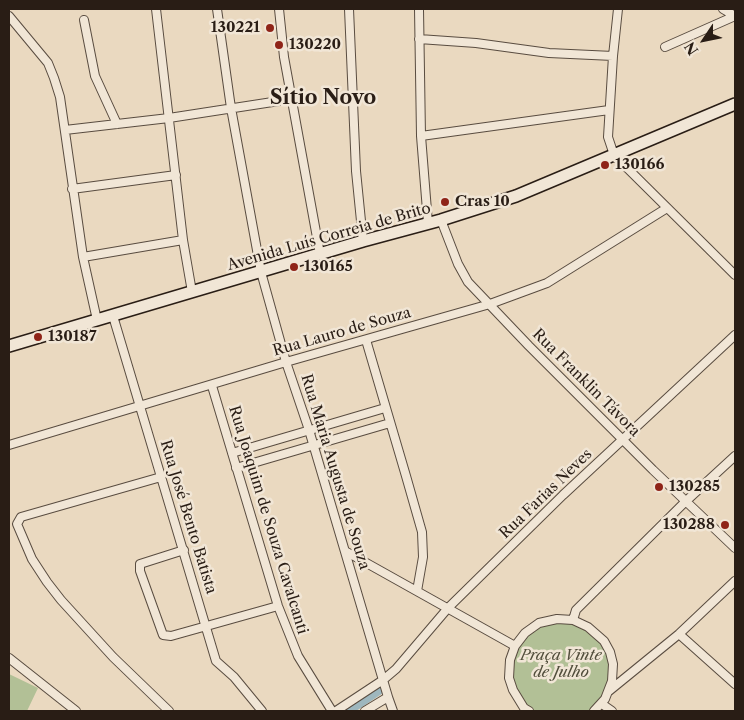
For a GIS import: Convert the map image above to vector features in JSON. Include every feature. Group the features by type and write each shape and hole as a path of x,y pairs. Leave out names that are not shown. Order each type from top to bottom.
{"main road":[{"name":"Avenida Luís Correia de Brito","path":"9,346 363,240 442,220 516,196 735,104"}],"street":[{"path":"156,9 183,240 192,292"},
{"name":"Rua Maria Augusta de Souza","path":"217,9 231,108 261,272 286,362 309,430 383,680"},
{"path":"278,9 284,56 320,254"},
{"path":"349,9 356,171 363,240"},
{"path":"419,9 421,136 428,223"},
{"path":"618,9 608,137 614,155 735,275"},
{"path":"723,9 735,16"},
{"path":"9,16 48,63 60,97 83,257 98,320"},
{"path":"665,47 735,16"},
{"path":"84,20 96,76 117,124"},
{"path":"419,40 476,43 549,53 613,56"},
{"path":"65,130 169,118 292,98"},
{"path":"421,136 610,110"},
{"path":"72,189 176,175"},
{"name":"Rua Lauro de Souza","path":"9,445 212,386 286,362 490,304 547,283 667,208"},
{"name":"Rua Franklin Távora","path":"442,220 468,282 529,346 685,502 735,548"},
{"path":"83,257 183,240"},
{"name":"Rua José Bento Batista","path":"114,316 216,661 234,677 262,711"},
{"name":"Rua Farias Neves","path":"334,711 383,680 413,651 448,608 563,496 735,335"},
{"path":"366,340 422,532 423,557 417,591"},
{"name":"Rua Joaquim de Souza Cavalcanti","path":"212,386 278,606 298,656 334,711"},
{"path":"232,453 385,408"},
{"path":"236,468 390,423"},
{"path":"573,620 576,610 685,502 735,456"},
{"path":"9,525 20,518 161,477"},
{"path":"20,518 18,528 26,546 56,594 113,657 169,711"},
{"path":"184,550 140,564 140,571 164,635 171,636 278,606"},
{"path":"345,551 515,646"},
{"path":"609,691 679,634 735,581"},
{"path":"529,711 524,708 514,693 509,678 510,660 515,646 524,633 539,623 557,619 573,620 588,627 597,633 610,652 613,664 612,681 602,704 594,711"},
{"path":"679,634 735,684"},
{"path":"9,658 76,711"},
{"path":"383,680 393,711"},
{"path":"365,711 388,697"},
{"path":"602,704 612,711"}],"green space":[{"name":"Praça Vinte de Julho","path":"557,619 588,627 610,652 612,681 594,711 529,711 513,690 510,660 525,633"},
{"path":"9,674 38,688 27,711 9,711"}],"waterway":[{"path":"348,711 378,691"}],"place":[{"name":"130221","path":"270,28"},
{"name":"130220","path":"279,45"},
{"name":"130166","path":"605,165"},
{"name":"Cras 10","path":"445,202"},
{"name":"130165","path":"294,267"},
{"name":"130187","path":"38,337"},
{"name":"130285","path":"659,487"},
{"name":"130288","path":"725,525"}],"district":[{"name":"Sítio Novo","path":"323,98"}]}
